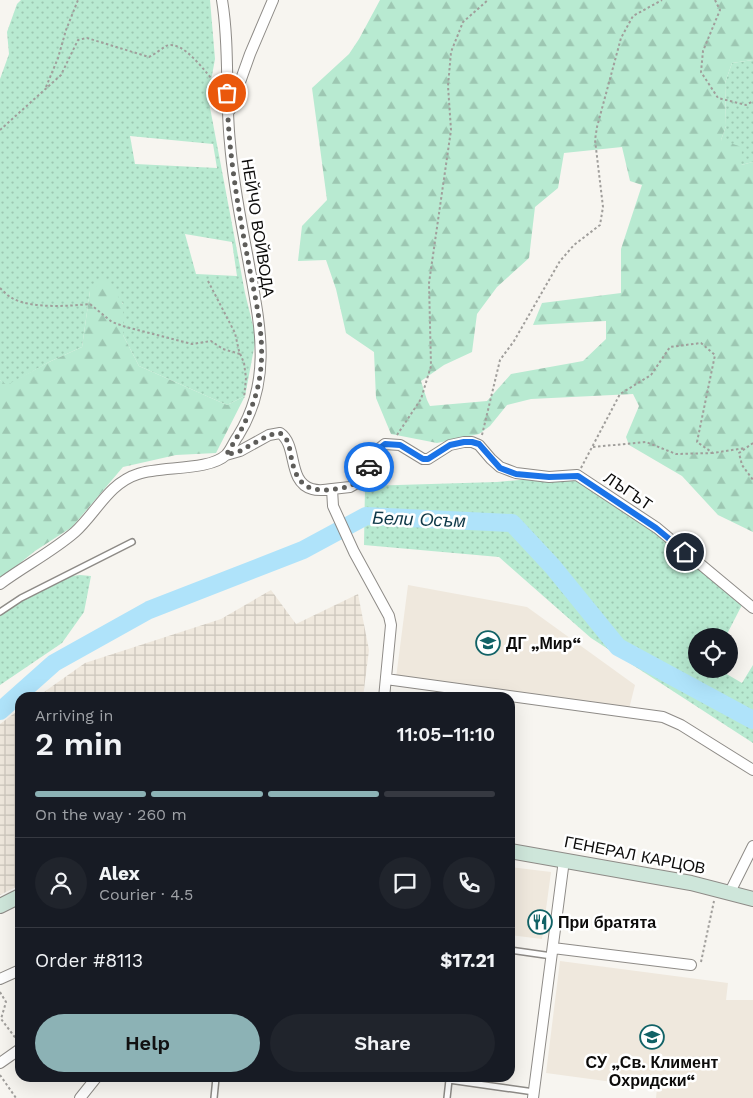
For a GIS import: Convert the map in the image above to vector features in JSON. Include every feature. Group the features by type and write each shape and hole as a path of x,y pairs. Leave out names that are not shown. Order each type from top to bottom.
{"main road":[{"name":"ГЕНЕРАЛ КАРЦОВ","path":"515,852 691,883 753,899"},
{"path":"0,906 15,898"}],"street":[{"name":"НЕЙЧО ВОЙВОДА","path":"222,0 226,23 228,116 235,188 262,337 260,375 254,401 243,428 226,455"},
{"path":"228,116 250,54 273,0"},
{"path":"0,584 76,532 123,480 153,470 197,466 240,451 269,435 280,433 288,440 292,461 300,480 305,486 313,490 332,490 350,487 359,482 380,448 385,444 400,445 423,459 428,459 450,445 464,442 479,444 500,468 516,474 549,477 578,476"},
{"name":"ЛЪГЪТ","path":"578,476 656,528 753,608"},
{"path":"332,490 333,506 339,520 389,616 391,626 385,692"},
{"path":"386,679 481,692"},
{"path":"515,697 663,717 681,725 753,770"},
{"path":"730,892 753,846"},
{"path":"534,1095 564,860"},
{"path":"552,952 695,966"},
{"path":"0,979 15,972"},
{"path":"0,1063 15,1052"},
{"path":"80,1098 93,1082"}],"lane":[{"path":"0,612 21,598 132,542"},
{"path":"515,950 552,952"},
{"path":"214,1098 216,1082"},
{"path":"446,1098 449,1082"},
{"path":"460,1082 534,1095"}],"path":[{"path":"45,90 78,0"},
{"path":"392,444 421,399 431,366 428,283 451,130 448,86 451,52 463,22 488,0"},
{"path":"479,444 500,360 514,341 560,261 574,245 600,224 603,208 595,140 597,126 622,38 633,16 662,0"},
{"path":"715,0 720,10 703,51 701,72 718,98 746,105 753,101"},
{"path":"0,130 61,75 78,40 87,38 149,57 167,46 184,48 227,96"},
{"path":"208,281 235,333 244,363 246,378 243,404"},
{"path":"0,288 12,298 51,307 90,304 112,322 126,327 192,344 211,341 223,350 240,354"},
{"path":"578,476 620,394 651,375 670,347 701,343 715,354 697,442 713,453"},
{"path":"592,447 646,442 676,454 713,453 745,448 753,444"},
{"path":"745,448 739,454 742,465 753,480"},
{"path":"695,966 715,895"},
{"path":"0,992 6,1002 1,1019 15,1037"},
{"path":"0,1075 16,1098"}],"shaded area":[{"name":"ДГ „Мир“","path":"408,585 527,607 635,685 629,709 515,694 515,692 501,692 396,678"},
{"path":"271,590 296,624 358,594 369,650 364,692 44,692 85,663 221,619"},
{"path":"15,713 15,888 0,895 0,724"},
{"path":"515,868 551,872 542,939 515,936"},
{"name":"СУ „Св. Климент Охридски“","path":"560,961 728,983 726,1000 753,1000 753,1098 656,1098 657,1088 546,1073"}],"green space":[{"path":"21,0 210,0 215,59 208,97 245,293 256,338 245,396 227,405 139,366 123,335 123,303 90,291 82,347 49,362 7,386 0,380 0,79 9,54 7,32 17,4","holes":["130,136 213,144 217,168 135,164","185,234 232,242 237,276 196,274"]},
{"path":"380,0 753,0 753,60 732,63 725,83 726,126 721,140 742,147 741,165 753,162 753,532 718,515 682,476 629,445 626,437 639,406 633,394 531,399 507,405 490,426 479,434 437,443 391,434 376,398 374,352 346,333 336,289 326,260 298,261 302,226 327,200 312,88 349,54","holes":["622,147 630,181 642,185 621,249 621,293 542,303 533,325 606,321 606,339 583,361 511,374 487,401 430,406 421,381 444,365 472,352 477,314 497,287 529,258 535,207 558,188 564,153"]},
{"path":"753,60 753,162 741,165 721,140 726,126 725,83 732,63"},
{"path":"105,277 123,304 123,335 139,366 227,405 245,396 216,453 176,455 123,467 72,527 35,551 0,579 0,380 7,385 49,362 82,347 90,291"},
{"path":"577,475 657,528 744,601 730,628 688,628 688,678 733,678 742,683 753,665 753,743 591,638 499,557 364,545 365,486 497,482"},
{"path":"80,575 91,576 84,612 62,643 0,685 0,611 56,578"}],"waterway":[{"name":"Бели Осъм","path":"21,692 54,663 149,610 303,550 366,516 512,523 553,567 618,647 753,720"},
{"name":"Бели Осъм","path":"0,711 15,698"}],"way so far":[{"path":"227,93 235,188 262,337 260,375 254,401 243,428 226,455 240,451 269,435 280,433 288,440 292,461 300,480 305,486 313,490 332,490 350,487 359,482 369,467"}],"place":[{"name":"ДГ „Мир“","path":"488,643"},
{"name":"При братята","path":"540,922"},
{"name":"СУ „Св. Климент Охридски“","path":"652,1037"}],"route":[{"path":"369,467 380,448 385,444 400,445 423,459 428,459 450,445 472,442 479,444 500,468 516,474 549,477 578,476 656,528 685,552"}]}
